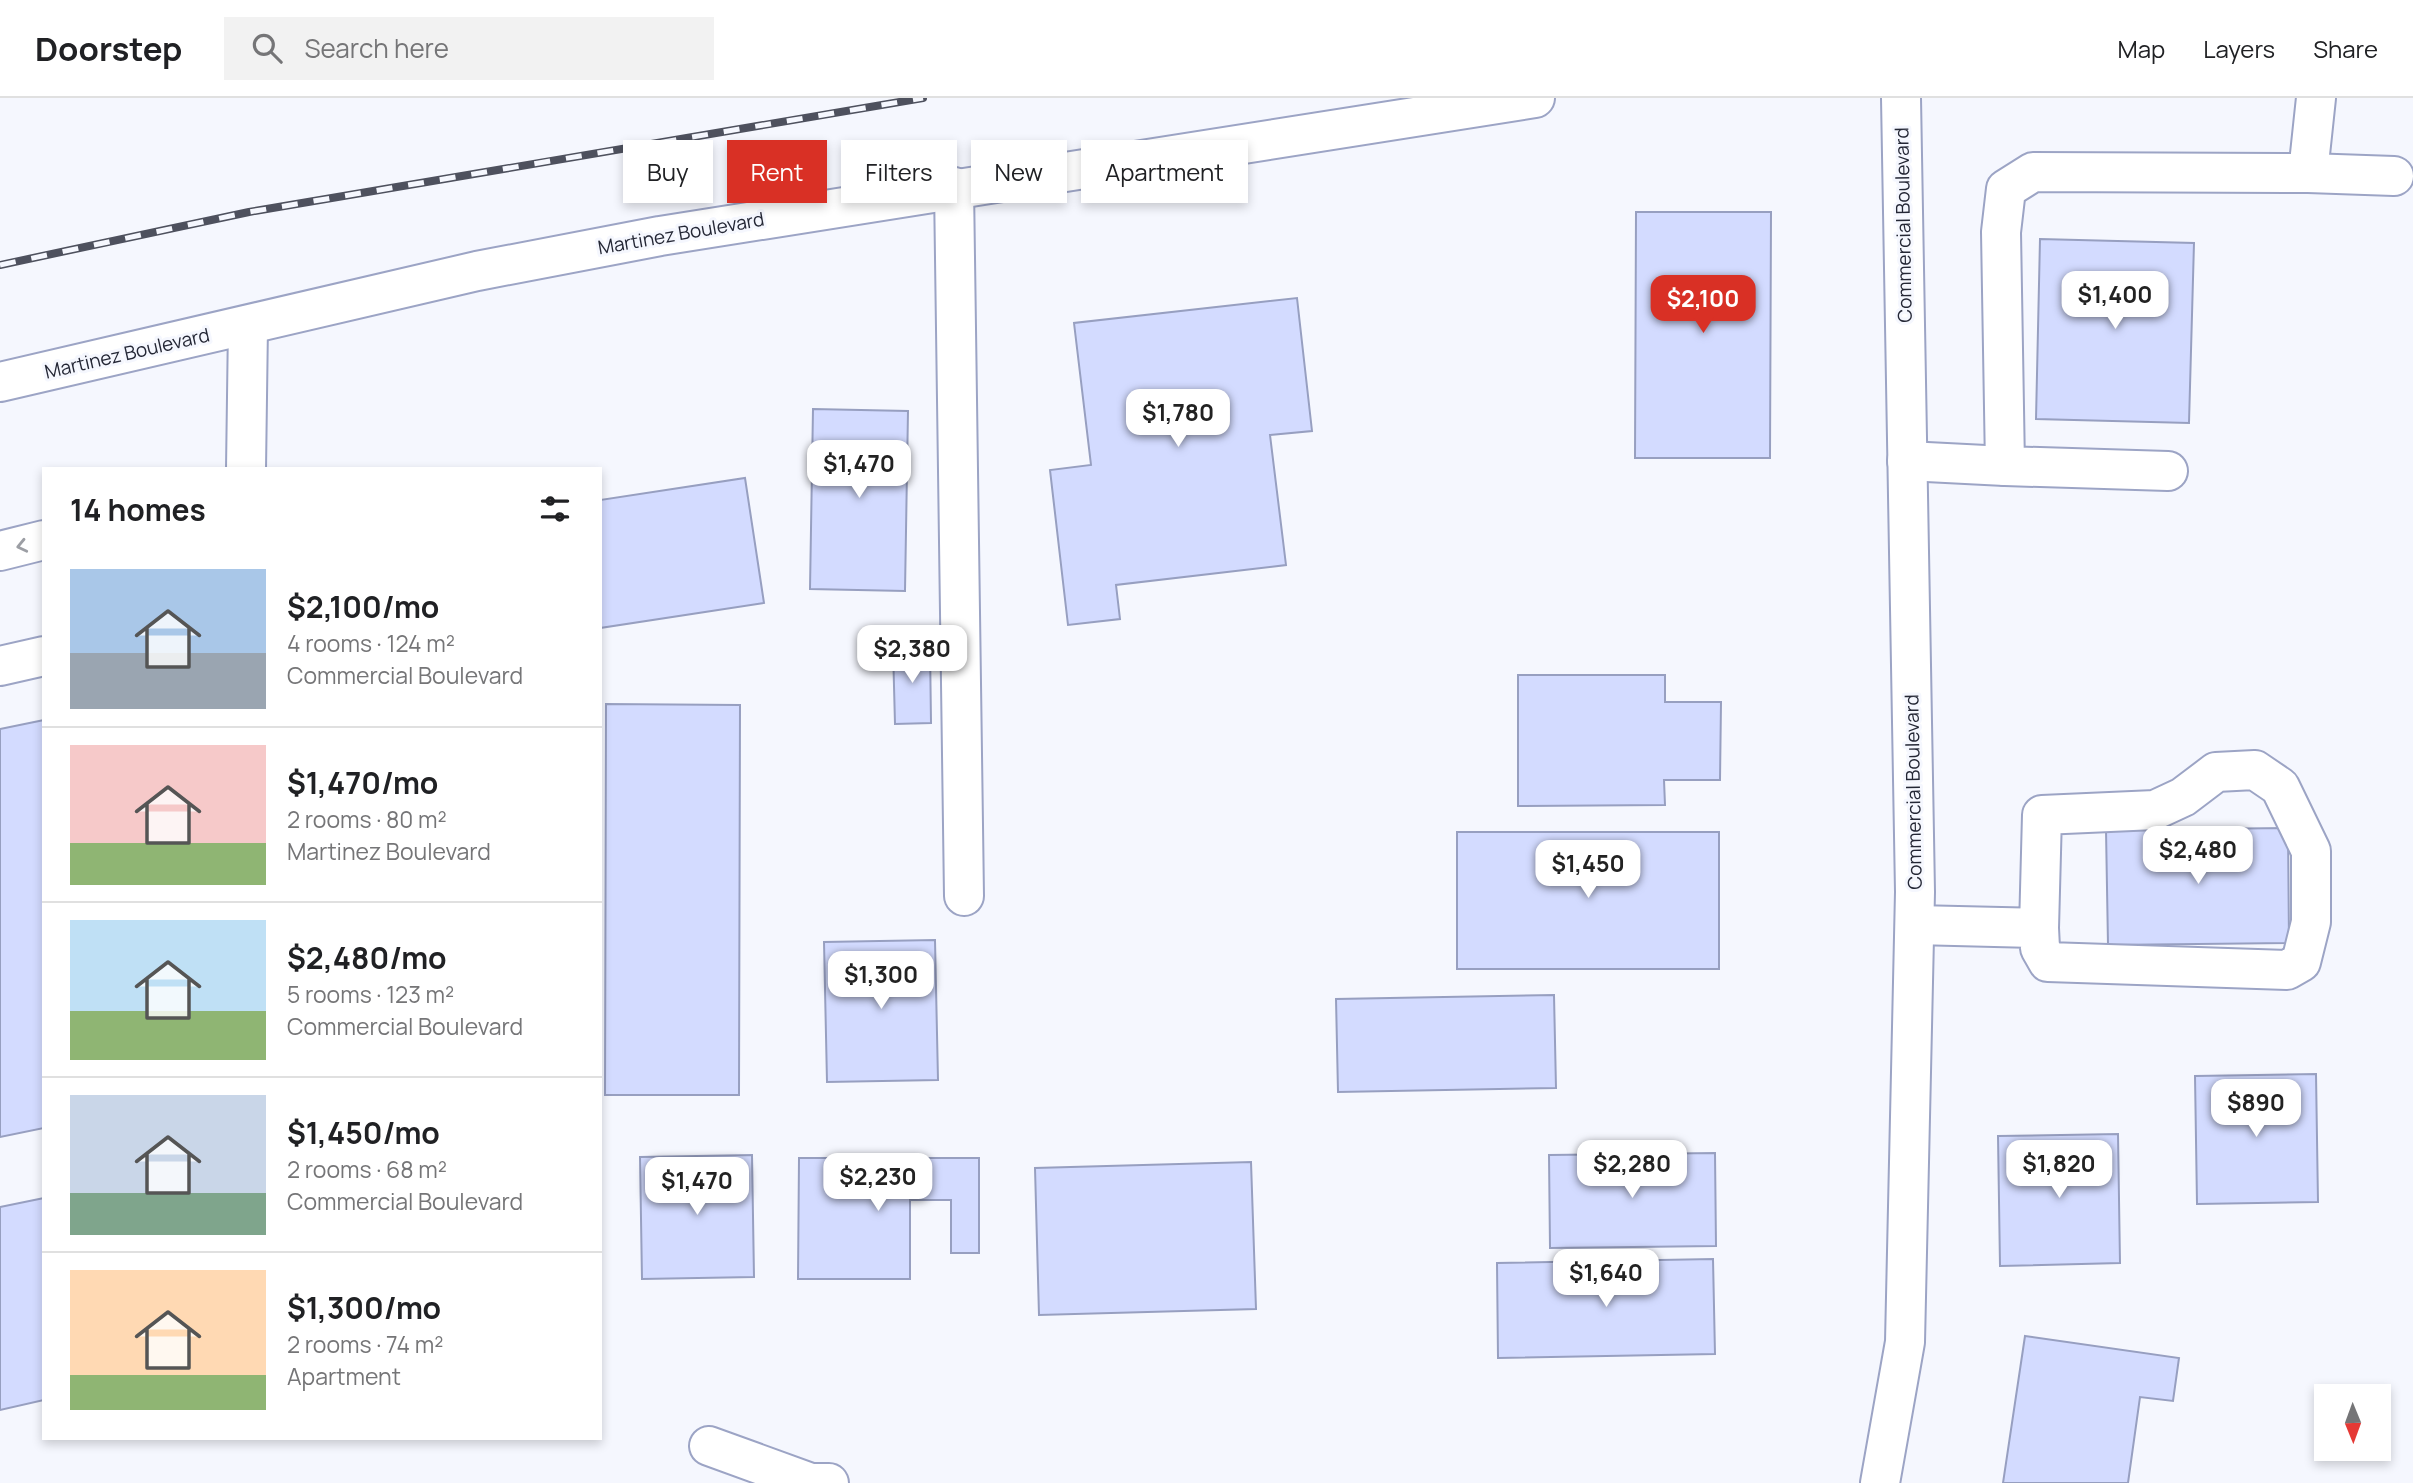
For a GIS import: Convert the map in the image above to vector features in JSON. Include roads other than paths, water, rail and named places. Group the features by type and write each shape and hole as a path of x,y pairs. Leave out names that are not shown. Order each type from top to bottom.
{"street":[{"name":"Martinez Boulevard","path":"957,187 1535,98"},
{"name":"Commercial Boulevard","path":"1880,1483 1905,1342 1915,925 1901,98"},
{"path":"2308,173 2316,98"},
{"path":"2006,466 2001,232 2006,189 2033,172 2394,176"},
{"name":"Martinez Boulevard","path":"0,382 477,271 660,236 858,203"},
{"path":"954,203 964,896"},
{"path":"246,467 248,325"},
{"path":"1907,461 2168,471"},
{"path":"0,551 42,540"},
{"path":"0,666 42,656"},
{"path":"2255,769 2280,787 2311,851 2311,922 2301,962 2287,970 2049,962 2040,948 2039,928 2042,815 2155,810 2183,797 2216,772 2255,769"},
{"path":"1915,925 2039,928"},
{"path":"709,1446 781,1478 829,1483"}],"railway":[{"path":"0,265 249,212 923,98"}]}
